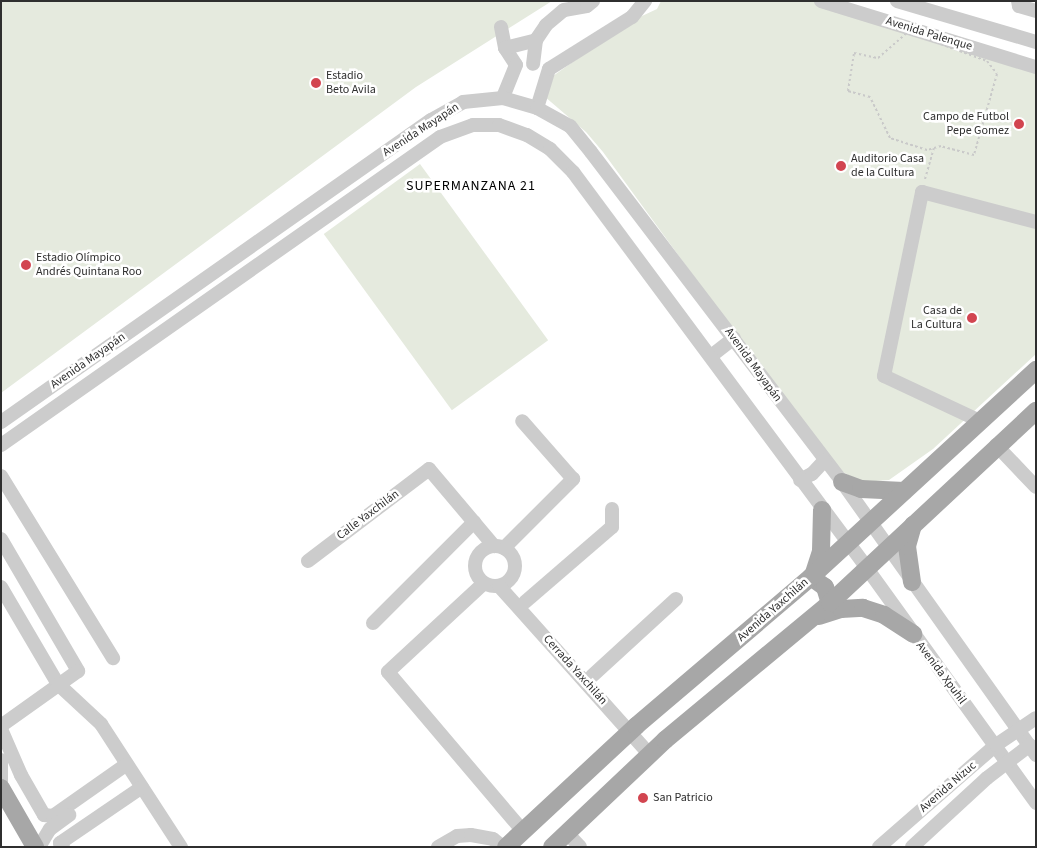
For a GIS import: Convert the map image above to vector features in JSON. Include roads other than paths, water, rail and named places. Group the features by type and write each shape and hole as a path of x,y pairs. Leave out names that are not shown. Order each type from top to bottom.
{"main road":[{"name":"Avenida Yaxchilán","path":"496,845 523,831 633,729 812,576 1036,370"},
{"path":"552,847 653,751 830,603 887,546 913,525 996,445 1036,411"},
{"path":"930,469 936,483 950,491"},
{"path":"842,482 861,489 904,491"},
{"path":"822,510 821,551 812,576 825,587 830,603"},
{"path":"912,582 907,546 913,525"},
{"path":"809,620 841,609 863,608 884,615 913,634"},
{"path":"1,788 34,847"}],"street":[{"path":"533,64 536,40 546,25 564,10 587,6 593,1"},
{"path":"537,108 546,73 632,17 645,1"},
{"name":"Avenida Palenque","path":"821,1 1036,67"},
{"path":"1018,1 1019,6 1036,11"},
{"path":"904,3 905,27"},
{"name":"Avenida Palenque","path":"904,3 1036,42"},
{"path":"501,27 505,48 516,65"},
{"path":"505,48 536,40"},
{"path":"516,65 533,64 546,73"},
{"path":"503,98 516,65"},
{"name":"Avenida Mayapán","path":"1,422 431,120 463,102 503,98 537,108 570,126 734,338 824,461 842,482 870,523"},
{"name":"Avenida Mayapán","path":"1,445 440,138 473,125 499,125 527,135 550,149 574,172 847,543"},
{"path":"980,421 884,376 922,192 1036,222"},
{"path":"176,298 188,314"},
{"path":"711,356 734,338"},
{"path":"484,582 475,565 478,556 499,547 573,478 522,422"},
{"path":"996,445 1036,487"},
{"path":"800,480 812,474 824,461"},
{"name":"Calle Yaxchilán","path":"308,561 429,469 474,522"},
{"path":"1,476 113,658"},
{"path":"525,602 612,527 612,509"},
{"path":"372,623 474,522 514,560 512,576 503,584 484,582 388,672 523,831"},
{"path":"870,523 912,582 1026,724 1034,747"},
{"path":"1,539 78,671 1,728 21,775 44,815 53,816 129,768"},
{"name":"Avenida Xpuhil","path":"847,543 866,566 1036,803"},
{"name":"Cerrada Yaxchilán","path":"503,584 525,602 592,676 633,729"},
{"name":"Cerrada Yaxchilán","path":"503,584 653,751"},
{"path":"1,587 58,684 101,724 181,847"},
{"path":"592,676 676,599"},
{"name":"Avenida Nizuc","path":"879,847 996,745 1026,724"},
{"name":"Avenida Nizuc","path":"912,847 1008,762 1034,747"},
{"path":"1,760 1,788"},
{"path":"39,847 50,828 129,768"},
{"path":"63,847 60,843 142,787"},
{"path":"24,828 50,828"},
{"path":"568,833 580,847"},
{"path":"438,847 458,836 483,836 496,845"}],"place":[{"name":"Estadio Beto Avila","path":"316,83"},
{"name":"Campo de Futbol Pepe Gomez","path":"1019,124"},
{"name":"Auditorio Casa de la Cultura","path":"841,166"},
{"name":"Estadio Olímpico Andrés Quintana Roo","path":"26,265"},
{"name":"Casa de La Cultura","path":"972,318"},
{"name":"San Patricio","path":"643,798"}],"district":[{"name":"SUPERMANZANA 21","path":"471,186"}]}
